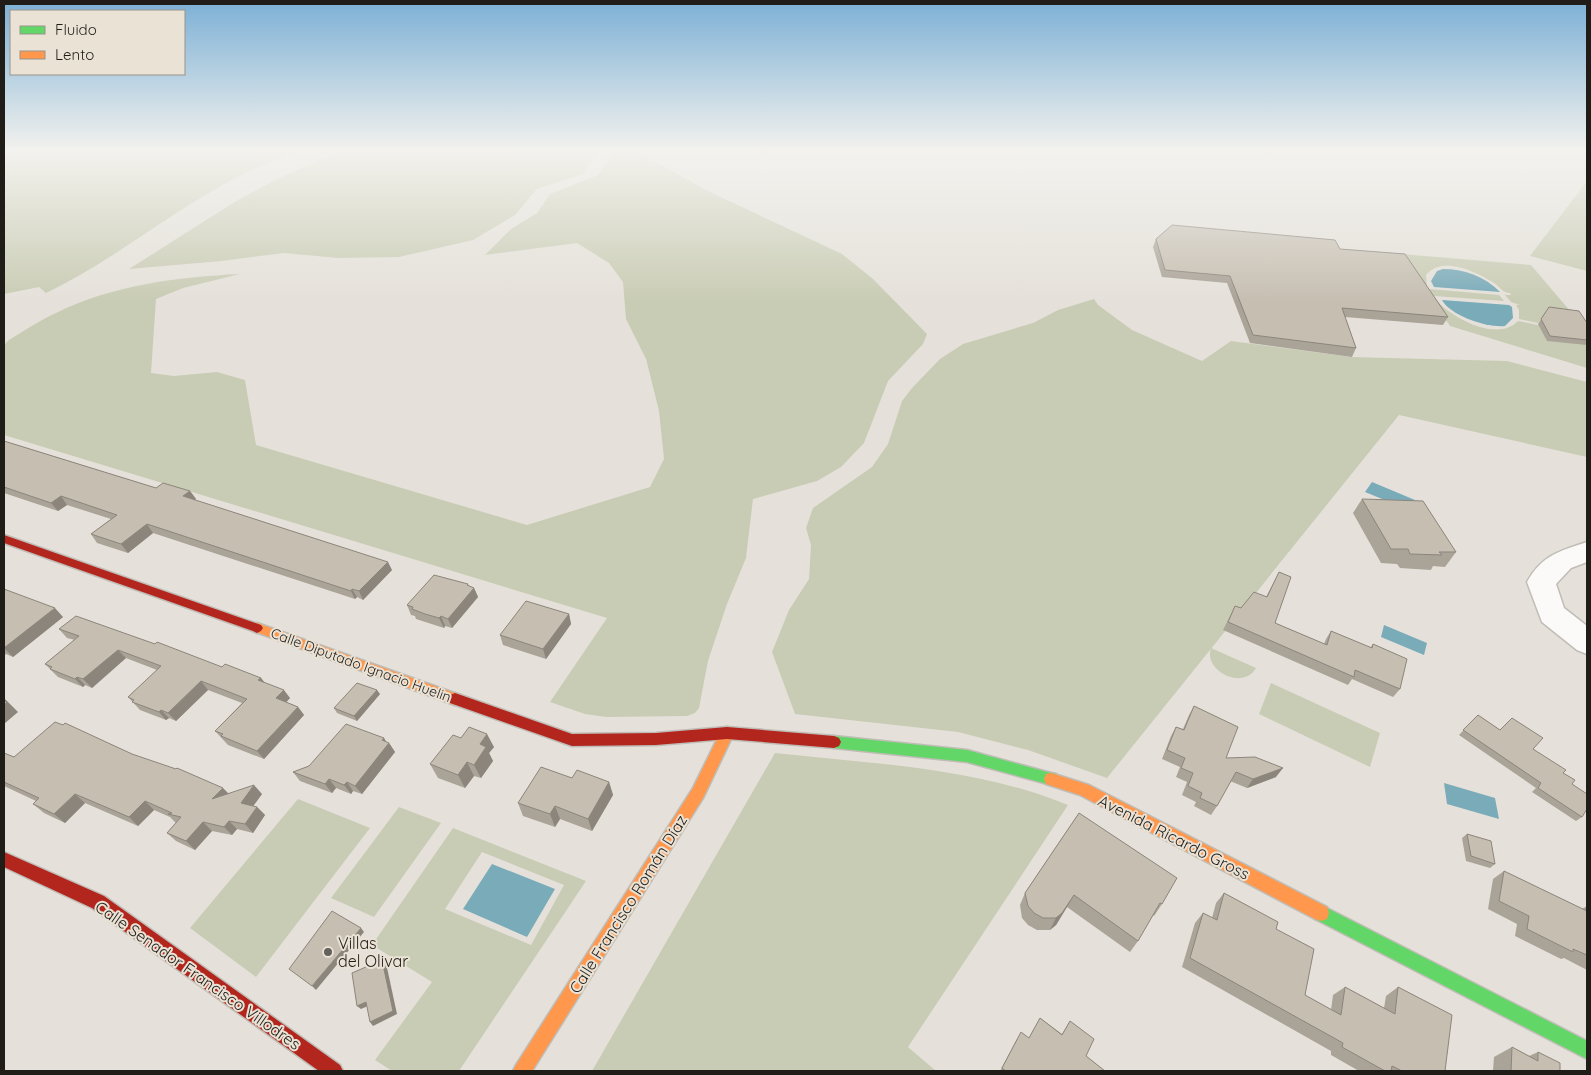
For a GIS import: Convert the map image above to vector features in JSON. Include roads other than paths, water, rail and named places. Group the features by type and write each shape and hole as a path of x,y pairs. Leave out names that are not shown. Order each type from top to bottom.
{"street":[{"name":"Calle Diputado Ignacio Huelin","path":"4,538 572,740 656,739 726,733"},
{"path":"1587,552 1562,561 1541,582 1552,614 1587,642"},
{"name":"Avenida Ricardo Gross","path":"726,733 790,737 967,756 1084,790 1587,1050"},
{"name":"Calle Francisco Román Díaz","path":"522,1071 698,793 726,733"},
{"name":"Calle Senador Francisco Villodres","path":"4,859 98,902 334,1071"}],"water":[{"path":"1443,269 1473,274 1494,286 1500,292 1434,287 1431,281 1437,271"},
{"path":"1442,300 1509,305 1512,307 1513,318 1505,326 1480,323 1461,316"},
{"path":"1372,482 1415,500 1409,510 1365,492"},
{"path":"1384,625 1427,643 1424,655 1381,637"},
{"path":"1444,783 1495,798 1499,819 1447,804"},
{"path":"492,864 555,889 527,937 463,909"}],"place":[{"name":"Villas del Olivar","path":"328,952"}]}
